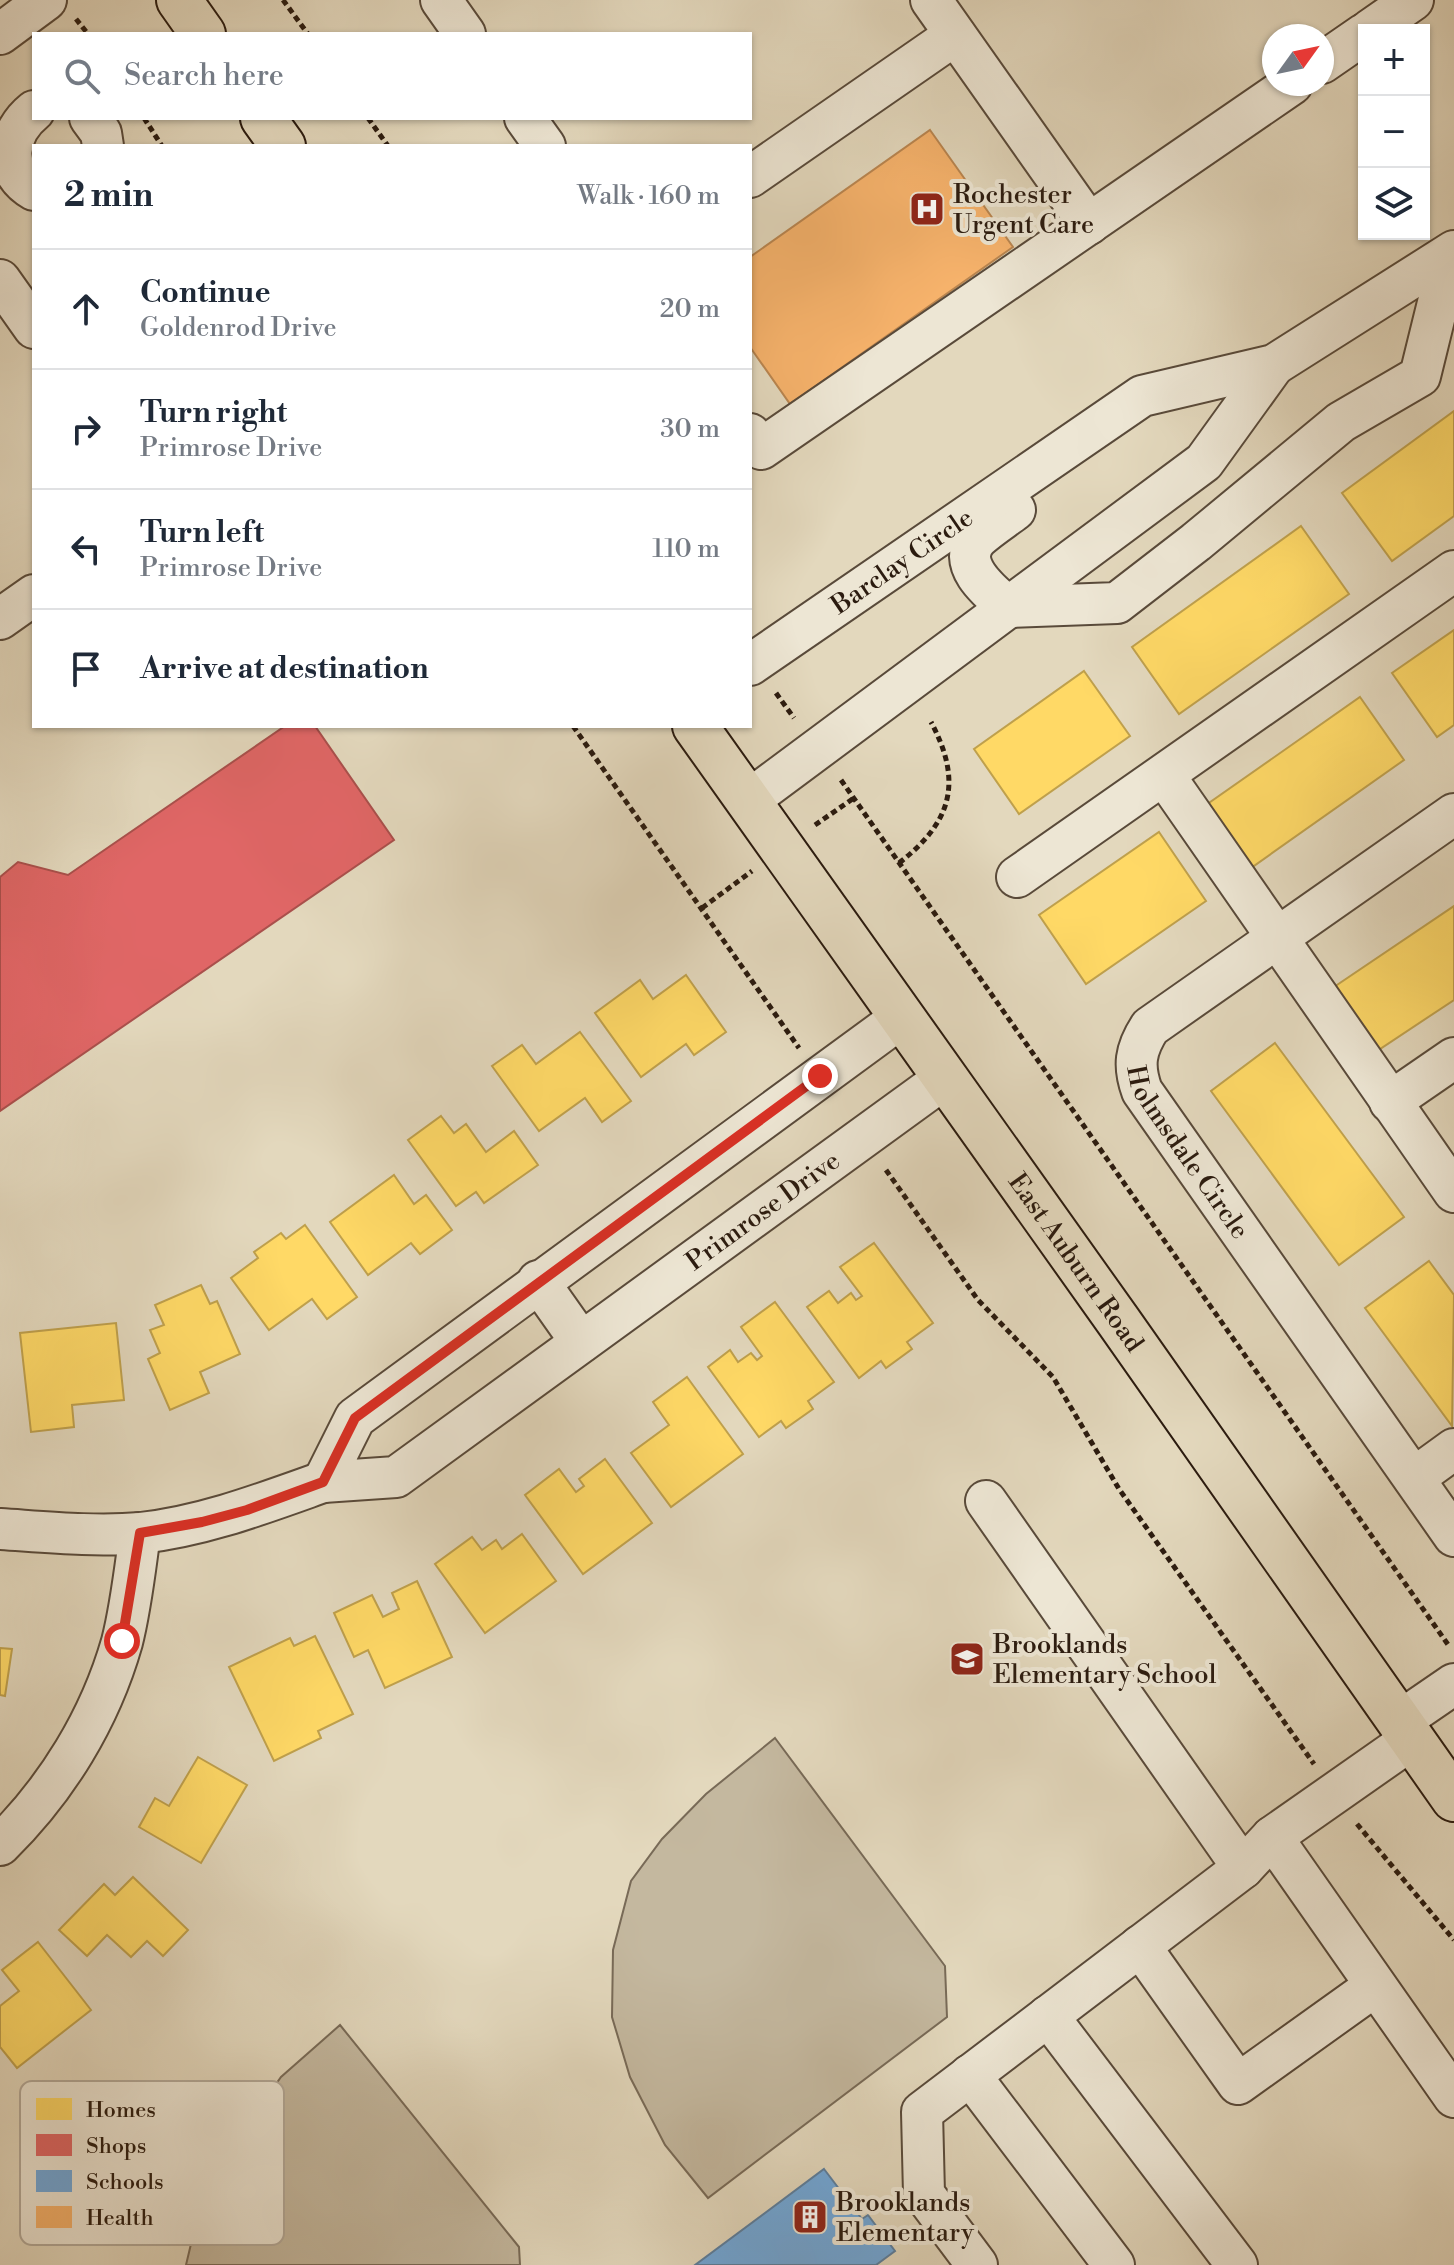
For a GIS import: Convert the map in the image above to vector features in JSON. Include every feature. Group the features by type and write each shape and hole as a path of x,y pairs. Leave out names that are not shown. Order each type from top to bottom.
{"main road":[{"path":"179,0 202,32"},
{"path":"264,120 282,144"},
{"name":"East Auburn Road","path":"696,728 1454,1799"}],"street":[{"path":"0,34 46,0"},
{"path":"441,0 464,32"},
{"path":"931,0 1089,224"},
{"path":"1379,24 1413,0"},
{"path":"752,176 955,35"},
{"path":"1334,55 1358,38"},
{"path":"752,437 761,449 1275,96"},
{"path":"32,113 15,133 11,147 12,162 18,176 32,188"},
{"path":"91,120 101,133 103,144"},
{"path":"526,120 544,144"},
{"path":"1008,607 1117,603 1341,422 1420,376 1452,253"},
{"name":"Barclay Circle","path":"762,678 1055,455 1142,396 1274,365 1452,253"},
{"path":"0,280 32,325"},
{"name":"Barclay Circle","path":"749,800 1204,462 1274,365"},
{"name":"Barclay Circle","path":"1008,607 982,586 973,569 970,552 976,540 1020,507 1055,455"},
{"path":"1017,877 1454,571"},
{"path":"0,619 32,596"},
{"path":"1164,775 1454,1192"},
{"name":"Holmsdale Circle","path":"1454,814 1150,1027 1140,1042 1135,1060 1142,1091 1454,1536"},
{"path":"323,1482 355,1418 902,1017"},
{"path":"1390,1102 1454,1058"},
{"name":"Primrose Drive","path":"0,1529 140,1533 232,1514 323,1482 396,1477 945,1078"},
{"path":"538,1281 581,1342"},
{"path":"1414,1478 1454,1449"},
{"path":"986,1501 1243,1868"},
{"path":"0,1845 50,1789 93,1716 122,1641 140,1533"},
{"path":"977,2265 924,2194 922,2112 1243,1868 1272,1837 1406,1730 1453,1668"},
{"path":"1272,1837 1454,2097"},
{"path":"1140,1946 1238,2084 1375,1986"},
{"path":"1048,2016 1237,2265"},
{"path":"970,2075 1114,2265"}],"path":[{"path":"283,0 307,32"},
{"path":"79,23 86,32"},
{"path":"145,120 161,144"},
{"path":"369,120 387,144"},
{"path":"762,678 799,724"},
{"path":"899,863 925,841 939,822 948,799 948,759 931,722"},
{"path":"574,728 804,1056"},
{"path":"839,777 1453,1668"},
{"path":"832,813 854,798"},
{"path":"702,908 739,881"},
{"path":"884,1168 978,1300 1053,1377 1119,1489 1312,1762"},
{"path":"1354,1821 1454,1940"}],"shaded area":[{"path":"775,1738 945,1966 947,2017 708,2198 665,2145 630,2077 612,2017 613,1950 631,1881 662,1839 706,1794"},
{"path":"340,2025 519,2247 520,2265 186,2265 191,2245 284,2245 284,2081 278,2081"}],"building: Homes":[{"path":"1454,411 1454,516 1392,561 1342,493"},
{"path":"1301,526 1349,594 1179,714 1132,647"},
{"path":"1454,630 1454,725 1437,737 1392,673"},
{"path":"1084,671 1130,736 1019,814 974,749"},
{"path":"1360,697 1404,760 1251,868 1206,805"},
{"path":"1159,832 1206,901 1086,984 1039,915"},
{"path":"1454,906 1454,1000 1377,1051 1334,987"},
{"path":"686,975 726,1032 694,1055 686,1044 641,1077 595,1013 640,980 653,999"},
{"path":"580,1032 631,1101 602,1122 585,1098 539,1131 492,1066 522,1045 536,1064"},
{"path":"1275,1043 1404,1217 1339,1265 1211,1091"},
{"path":"441,1116 454,1133 466,1124 486,1152 514,1131 538,1165 484,1203 476,1192 456,1206 408,1140"},
{"path":"394,1175 414,1204 426,1195 452,1230 420,1254 411,1243 368,1275 330,1222"},
{"path":"305,1225 357,1297 327,1319 312,1299 269,1330 231,1278 258,1258 254,1252 281,1233 286,1239"},
{"path":"874,1243 933,1323 907,1342 912,1349 886,1368 881,1361 859,1378 807,1307 829,1291 838,1303 851,1293 856,1300 862,1296 840,1267"},
{"path":"1429,1261 1454,1295 1452,1426 1365,1308"},
{"path":"201,1285 210,1304 217,1301 240,1354 200,1372 209,1393 170,1410 148,1359 160,1353 150,1330 164,1325 155,1305"},
{"path":"775,1302 834,1382 808,1401 813,1409 786,1428 781,1421 759,1437 708,1367 730,1350 738,1362 751,1353 757,1360 762,1356 741,1327"},
{"path":"116,1323 124,1400 72,1405 74,1427 31,1432 20,1333"},
{"path":"687,1377 743,1454 671,1507 631,1453 669,1425 653,1402"},
{"path":"605,1459 652,1523 583,1574 525,1495 559,1469 576,1492 584,1486 579,1479"},
{"path":"522,1534 556,1581 485,1633 435,1564 472,1537 482,1550 496,1540 502,1549"},
{"path":"417,1581 452,1657 385,1688 368,1650 354,1657 334,1613 372,1595 383,1617 399,1609 392,1593"},
{"path":"315,1636 353,1714 318,1731 321,1738 274,1761 229,1667 290,1638 294,1646"},
{"path":"0,1648 12,1649 5,1696 0,1695"},
{"path":"198,1757 247,1785 201,1863 139,1827 155,1798 169,1806"},
{"path":"133,1877 188,1930 163,1956 147,1941 131,1957 107,1935 87,1956 59,1930 104,1884 115,1895"},
{"path":"38,1942 91,2010 17,2068 0,2047 0,2006 19,1991 2,1970"}],"building: Shops":[{"path":"282,728 316,728 394,840 0,1111 0,877 18,862 68,875"}],"building: Schools":[{"name":"Brooklands Elementary","path":"824,2169 862,2219 868,2215 895,2251 876,2265 695,2265"}],"building: Health":[{"path":"930,130 1013,247 790,404 752,350 752,256"}],"place":[{"name":"Rochester Urgent Care","path":"927,209"},
{"name":"Brooklands Elementary School","path":"967,1659"},
{"name":"Brooklands Elementary","path":"810,2217"}],"route":[{"path":"122,1641 140,1533 247,1510 323,1482 355,1418 820,1076"}]}
